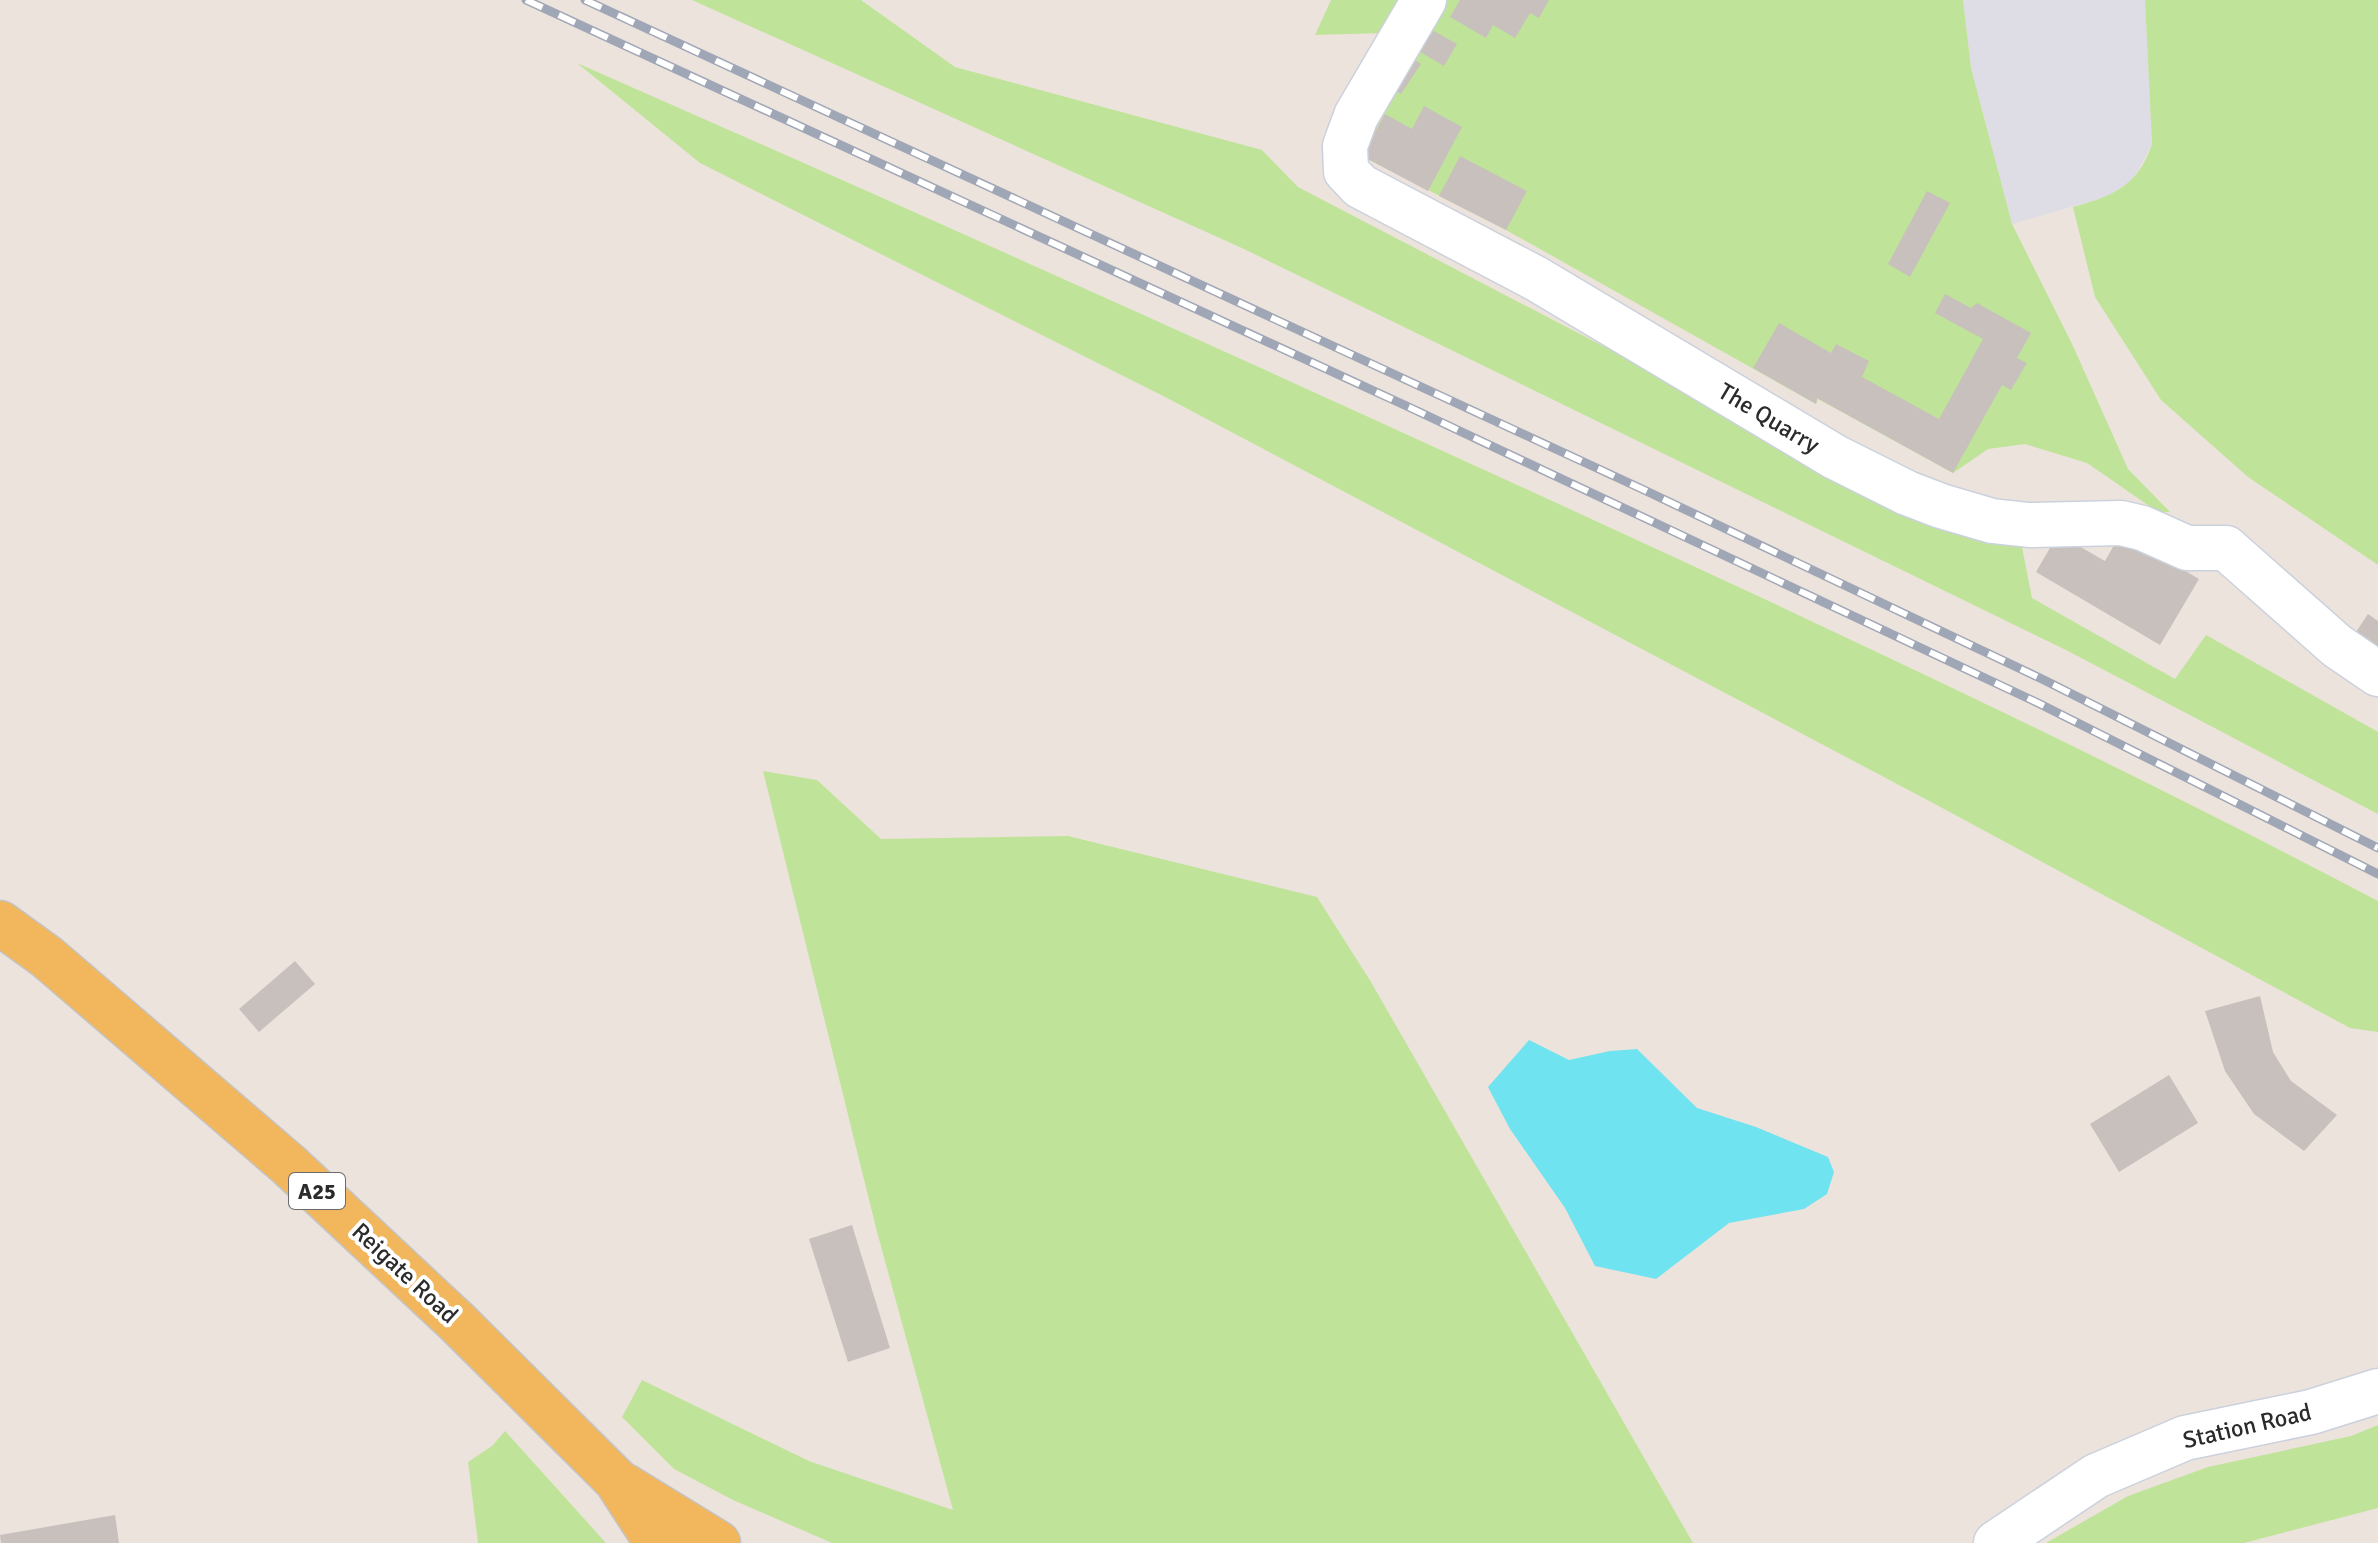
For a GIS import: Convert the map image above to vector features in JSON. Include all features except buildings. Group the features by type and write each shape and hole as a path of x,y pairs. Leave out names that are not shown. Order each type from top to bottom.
{"main road":[{"name":"Reigate Road","path":"0,923 47,957 289,1165 457,1322 616,1480 657,1543"},
{"name":"Reigate Road","path":"616,1480 718,1543"}],"street":[{"name":"The Quarry","path":"1424,0 1356,116 1345,146 1346,171 1360,186 1535,278 1835,457 1907,493 1992,521 2029,525 2121,523 2142,528 2187,548 2226,548 2337,646 2378,674"},
{"name":"Station Road","path":"1996,1543 2096,1476 2185,1438 2311,1412 2378,1391"}],"shaded area":[{"path":"1963,0 2145,0 2152,144 2133,180 2106,197 2012,224 1971,68"}],"green space":[{"path":"692,0 861,0 955,67 1262,150 1298,187 1911,510 2022,547 2032,598 2175,679 2206,635 2378,732 2378,814 2068,651 1244,249"},
{"path":"1331,0 1405,0 1385,33 1315,35"},
{"path":"1442,0 1963,0 1971,68 2012,224 2073,346 2128,469 2170,512 2158,512 2087,463 2025,444 1988,449 1953,473 1818,399 1816,404 1506,230 1362,156 1364,132"},
{"path":"2145,0 2378,0 2378,565 2248,477 2161,400 2095,297 2073,207 2122,187 2139,170 2152,144"},
{"path":"577,63 1164,324 1733,584 1950,686 2378,901 2378,1032 2350,1028 1933,803 1167,398 700,163"},
{"path":"763,771 817,780 881,839 1068,836 1317,897 1371,982 1693,1543 832,1543 733,1500 674,1469 622,1417 642,1380 809,1461 953,1510 876,1228"},
{"path":"2378,1425 2378,1508 2244,1543 2046,1543 2128,1496 2208,1467 2351,1436"},
{"path":"505,1431 606,1543 478,1543 468,1462 492,1446"}],"water":[{"path":"1529,1040 1569,1060 1637,1049 1697,1108 1756,1127 1828,1157 1834,1172 1827,1194 1804,1209 1729,1223 1656,1279 1595,1266 1565,1208 1510,1129 1488,1087"}],"railway":[{"path":"526,0 1413,409 2038,703 2378,874"},
{"path":"585,0 1642,489 2044,680 2378,848"}]}
